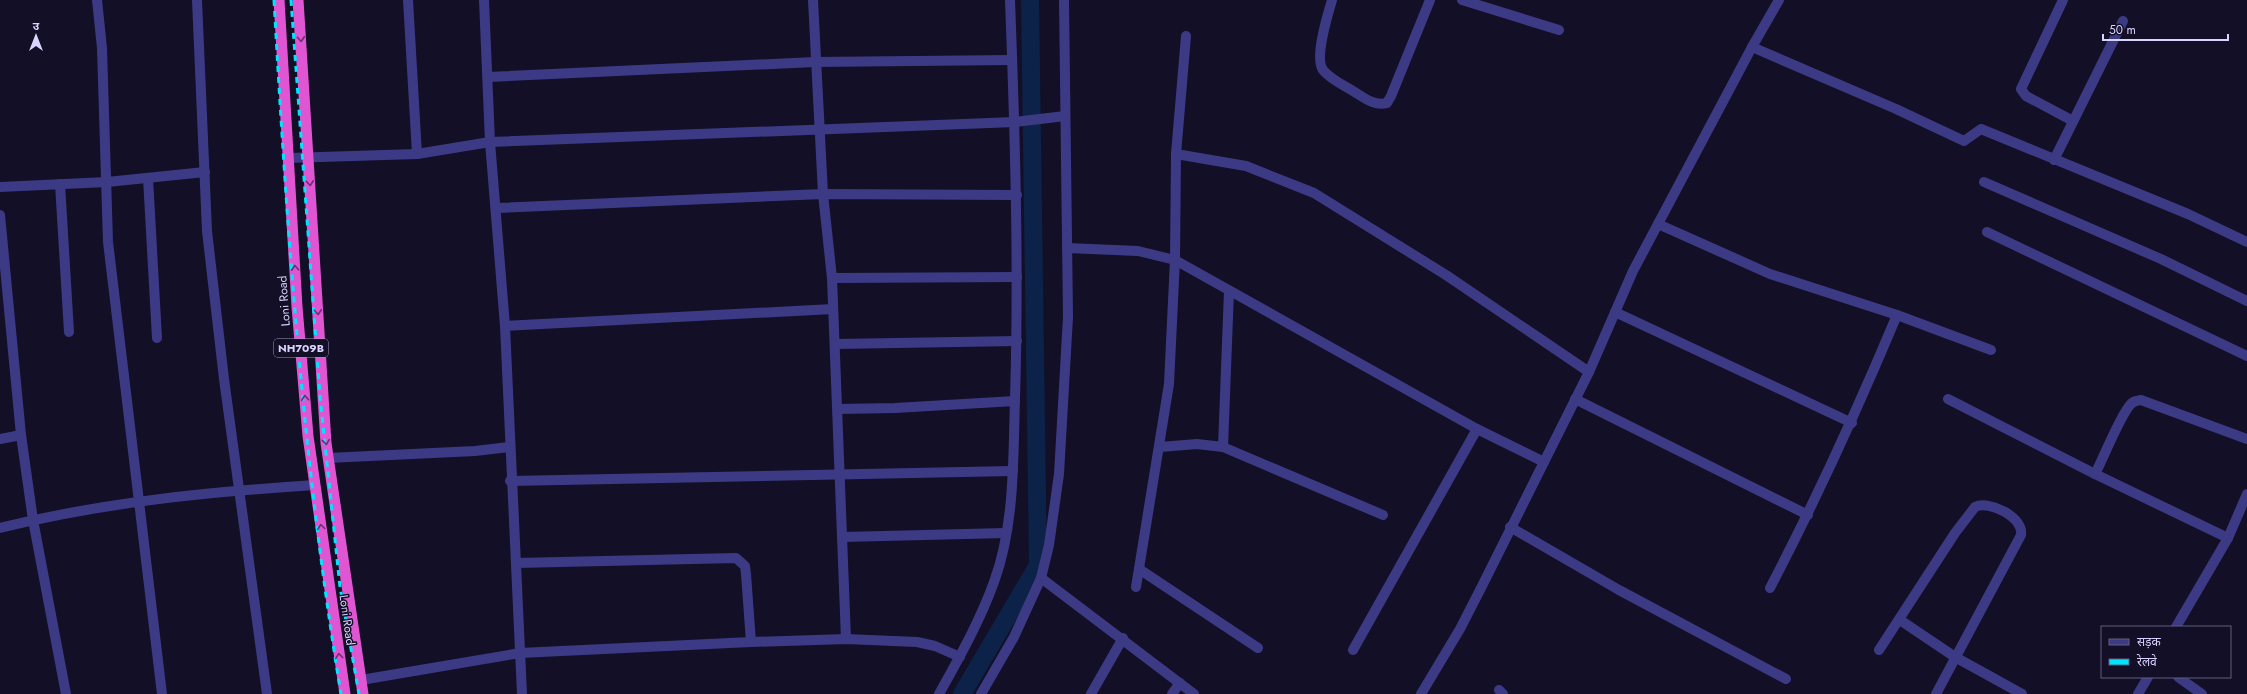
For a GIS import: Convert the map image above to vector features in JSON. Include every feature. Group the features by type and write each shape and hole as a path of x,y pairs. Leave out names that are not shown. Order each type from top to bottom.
{"highway":[{"name":"Loni Road","path":"279,0 298,314 308,436 345,694"},
{"name":"Loni Road","path":"298,0 328,458 363,694"}],"street":[{"path":"97,0 102,48 108,242 162,694"},
{"path":"197,0 208,231 267,694"},
{"path":"408,0 417,154"},
{"path":"484,0 490,142 504,326 510,481 516,563 522,694"},
{"path":"813,0 823,194 832,278 846,638"},
{"path":"939,694 960,657 994,582 1006,533 1013,471 1017,341 1017,195 1010,0"},
{"path":"981,694 1014,637 1041,578 1049,544 1059,474 1068,317 1064,0"},
{"path":"1332,0 1319,56 1323,70 1341,84 1372,103 1380,105 1387,103 1391,96 1430,0"},
{"path":"1462,0 1560,30"},
{"path":"1421,694 1460,629 1544,462 1589,372 1633,271 1752,47 1780,0"},
{"path":"2063,0 2021,89 2026,96 2073,121"},
{"path":"2054,160 2123,21"},
{"path":"1136,587 1160,447 1169,384 1175,260 1176,154 1186,36"},
{"path":"1752,47 1896,109 1964,141 1982,129 2188,214 2247,242"},
{"path":"488,77 815,62 1012,60"},
{"path":"288,158 417,154 490,142 1015,122 1065,116"},
{"path":"1176,154 1246,166 1314,193 1446,275 1589,372"},
{"path":"0,187 107,182 205,172"},
{"path":"148,178 157,338"},
{"path":"1984,182 2161,259 2247,302"},
{"path":"60,184 69,332"},
{"path":"496,208 823,194 1017,195"},
{"path":"0,215 21,435 33,520 66,694"},
{"path":"1658,224 1770,274 1897,315 1992,350"},
{"path":"1987,232 2247,356"},
{"path":"1067,248 1138,251 1175,260 1477,429 1544,462"},
{"path":"832,278 1017,278"},
{"path":"1223,448 1229,291"},
{"path":"504,326 833,309"},
{"path":"1615,312 1852,423"},
{"path":"1770,588 1808,515 1852,423 1897,315"},
{"path":"835,344 1017,341"},
{"path":"1575,399 1808,515"},
{"path":"1948,399 2095,474 2228,538"},
{"path":"2095,474 2129,405 2134,401 2141,400 2247,439"},
{"path":"838,409 896,408 1015,401"},
{"path":"1353,650 1477,429"},
{"path":"0,439 21,435"},
{"path":"1160,447 1197,444 1223,448 1383,515"},
{"path":"328,458 476,451 509,447"},
{"path":"510,481 840,473 1013,471"},
{"path":"0,528 33,520 140,500 240,490 315,486"},
{"path":"2177,626 2228,538 2247,494"},
{"path":"1879,650 1900,620 1955,533 1975,506 1986,505 2012,516 2021,526 2021,535 1936,694"},
{"path":"1510,527 1619,590 1786,679"},
{"path":"842,537 1006,533"},
{"path":"516,563 736,558 745,566 751,642"},
{"path":"1139,569 1258,648"},
{"path":"1041,578 1123,638 1194,694"},
{"path":"1900,620 1955,657 2022,694"},
{"path":"361,680 520,653 846,638 917,642 935,646 960,657"},
{"path":"1091,694 1123,638"},
{"path":"2138,694 2147,678"},
{"path":"2179,678 2202,694"},
{"path":"1172,694 1180,683"}],"waterway":[{"path":"962,694 1038,565 1030,0"}],"railway":[{"path":"274,0 298,348 316,522 341,694"},
{"path":"291,0 320,397 340,587 359,694"}]}
